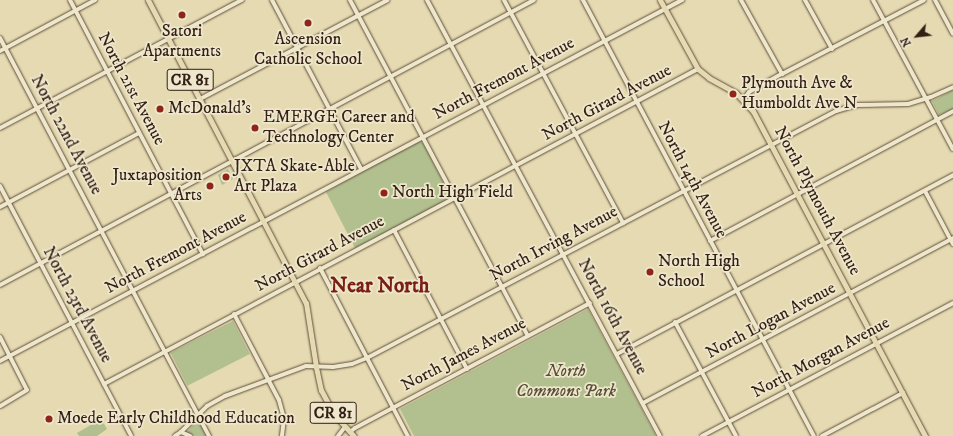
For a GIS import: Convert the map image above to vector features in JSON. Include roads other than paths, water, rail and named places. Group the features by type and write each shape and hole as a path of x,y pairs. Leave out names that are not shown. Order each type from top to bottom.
{"main road":[{"name":"CR 81","path":"148,0 306,303 309,314 316,367 324,398 333,413 352,434"},
{"name":"North Plymouth Avenue","path":"660,0 698,69 744,99 753,111 926,436"}],"street":[{"name":"North 21st Avenue","path":"70,0 203,254"},
{"path":"0,52 95,0"},
{"path":"0,128 242,0"},
{"path":"272,0 361,168"},
{"path":"350,0 528,336"},
{"path":"200,100 388,0"},
{"name":"North 16th Avenue","path":"427,0 660,436"},
{"path":"504,0 623,223"},
{"path":"0,285 329,108 534,0"},
{"name":"North 14th Avenue","path":"583,0 814,436"},
{"name":"North Fremont Avenue","path":"0,361 203,254 361,168 483,106 604,40 682,0"},
{"path":"741,0 782,74"},
{"path":"805,0 832,49"},
{"path":"873,0 953,149"},
{"path":"744,99 749,92 924,0"},
{"path":"935,0 953,34"},
{"name":"North 22nd Avenue","path":"0,38 209,436"},
{"name":"North Girard Avenue","path":"104,384 320,268 698,69"},
{"name":"North Irving Avenue","path":"175,436 181,432 198,414 221,398 306,366 343,366 367,358 683,190 826,116 848,107 871,104 896,105 927,99 953,87"},
{"path":"710,241 953,111"},
{"path":"0,207 139,132"},
{"path":"617,354 953,175"},
{"name":"North 23rd Avenue","path":"0,186 131,436"},
{"path":"925,191 952,241"},
{"path":"394,230 467,369"},
{"name":"North Logan Avenue","path":"643,403 952,241"},
{"path":"320,268 408,436"},
{"name":"North James Avenue","path":"352,434 355,428 590,303"},
{"name":"North Morgan Avenue","path":"702,436 953,304"},
{"path":"234,314 269,380 283,412 282,436"},
{"path":"676,322 736,436"},
{"path":"0,337 26,386 26,392 0,406"},
{"path":"822,436 903,393"},
{"path":"338,436 345,427"},
{"path":"181,432 190,436"}],"place":[{"name":"Satori Apartments","path":"182,15"},
{"name":"Ascension Catholic School","path":"308,23"},
{"name":"Plymouth Ave & Humboldt Ave N","path":"733,94"},
{"name":"McDonald's","path":"160,109"},
{"name":"EMERGE Career and Technology Center","path":"255,128"},
{"name":"JXTA Skate-Able Art Plaza","path":"226,177"},
{"name":"Juxtaposition Arts","path":"210,186"},
{"name":"North High Field","path":"384,193"},
{"name":"North High School","path":"650,272"},
{"name":"Moede Early Childhood Education","path":"49,419"}],"district":[{"name":"Near North","path":"380,286"}],"park label":[{"name":"North Commons Park","path":"566,382"}]}
